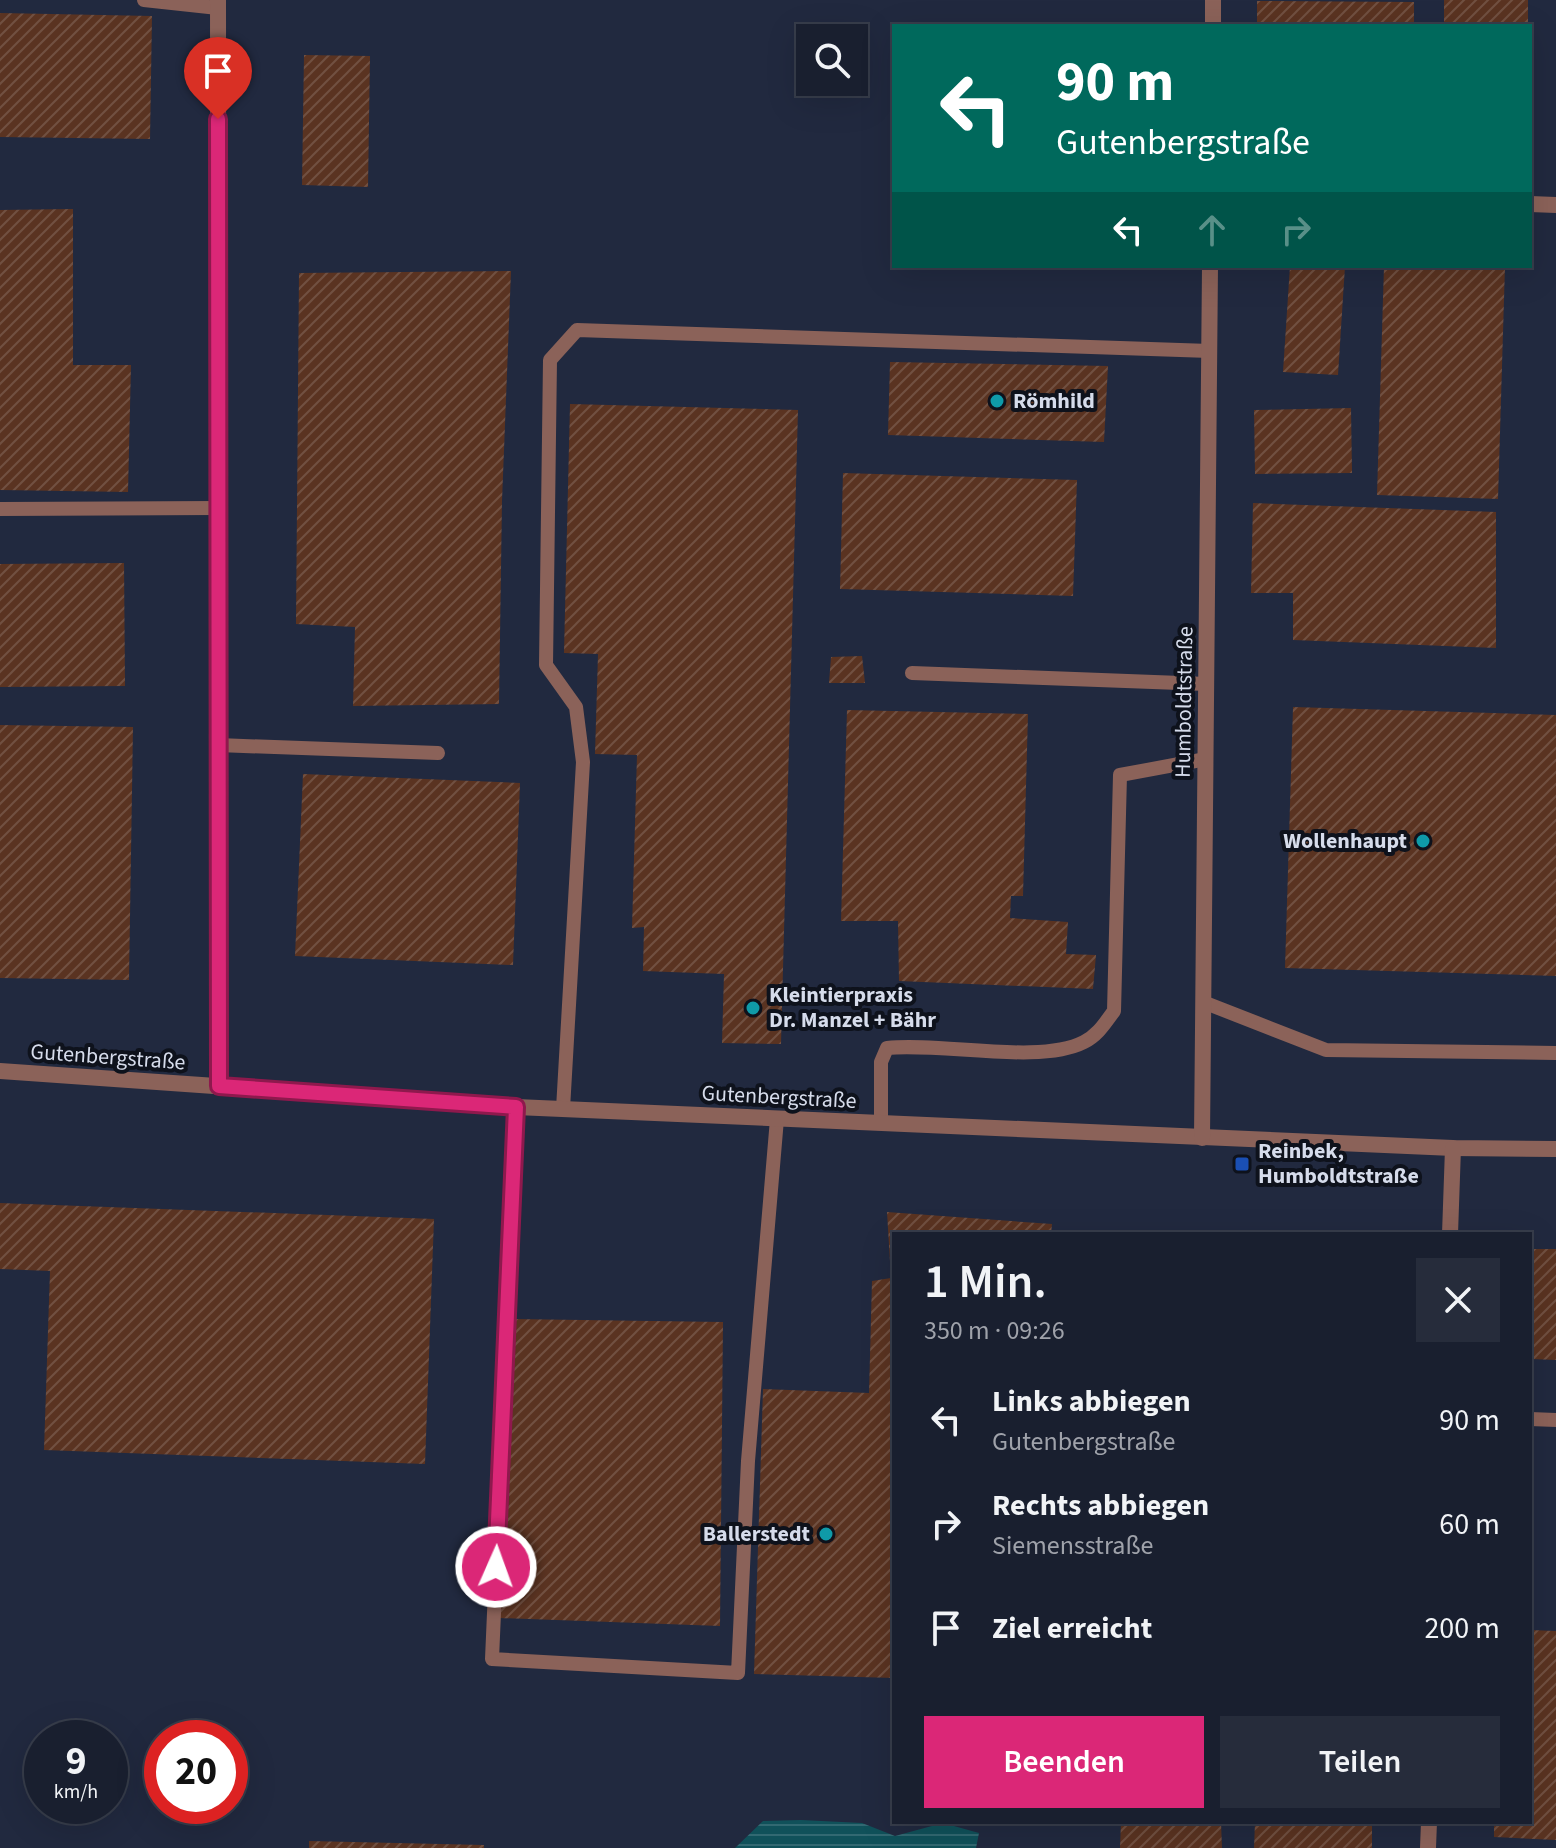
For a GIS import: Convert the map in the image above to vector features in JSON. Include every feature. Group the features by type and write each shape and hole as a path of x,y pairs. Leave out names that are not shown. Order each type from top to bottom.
{"street":[{"path":"1213,0 1213,24"},
{"path":"218,4 219,1086"},
{"path":"1532,204 1556,205"},
{"name":"Humboldtstraße","path":"1202,1138 1210,268"},
{"name":"Gutenbergstraße","path":"0,1071 516,1107 1202,1138 1556,1149"},
{"path":"1450,1232 1453,1148"},
{"path":"1428,1848 1429,1824"}],"lane":[{"path":"144,0 218,4"},
{"path":"563,1109 583,762 576,707 546,665 550,360 577,330 1210,351"},
{"path":"0,509 218,508"},
{"path":"912,673 1207,684"},
{"path":"218,745 438,753"},
{"path":"881,1123 881,1062 887,1048 921,1046 1037,1051 1084,1042 1100,1031 1114,1011 1120,775 1206,759"},
{"path":"1203,1002 1326,1050 1556,1053"},
{"path":"516,1107 492,1659 738,1673 748,1461 777,1119"},
{"path":"1532,1419 1556,1420"}],"shaded area":[{"path":"763,1821 862,1823 895,1836 939,1824 979,1833 976,1848 735,1848"}],"building":[{"path":"1444,0 1528,0 1528,24 1444,24"},
{"path":"1257,1 1414,2 1414,24 1257,24"},
{"path":"0,13 152,16 150,139 0,137"},
{"path":"304,55 370,56 368,187 302,185"},
{"path":"73,209 73,365 131,365 128,492 0,490 0,210"},
{"path":"1290,268 1345,268 1338,375 1283,372"},
{"path":"1384,268 1505,268 1498,499 1377,495"},
{"path":"511,271 502,501 499,704 353,706 355,627 296,624 299,273"},
{"name":"Römhild","path":"890,362 1108,366 1104,442 888,435"},
{"path":"570,404 798,410 781,1044 722,1043 724,974 643,971 644,927 632,928 637,755 595,754 598,654 564,653"},
{"path":"1351,408 1352,473 1255,474 1254,410"},
{"path":"843,473 1077,480 1073,596 840,589"},
{"path":"1253,503 1496,512 1496,648 1293,640 1293,593 1251,593"},
{"path":"124,563 125,686 0,687 0,564"},
{"path":"862,656 865,683 829,683 831,657"},
{"name":"Wollenhaupt","path":"1293,707 1556,715 1556,976 1285,968"},
{"path":"847,710 1028,714 1023,896 1011,896 1010,918 1068,922 1066,954 1096,955 1093,989 899,981 898,921 841,921"},
{"path":"0,725 133,727 129,980 0,978"},
{"path":"303,774 520,783 513,965 295,956"},
{"path":"0,1203 434,1219 425,1464 44,1450 50,1271 0,1269"},
{"name":"Ballerstedt","path":"887,1212 1052,1224 1051,1232 892,1232 892,1678 754,1674 763,1389 869,1393 872,1281 891,1278"},
{"path":"1126,1230 1178,1231 1178,1232"},
{"path":"1532,1249 1556,1249 1556,1360 1532,1359"},
{"path":"512,1319 723,1322 720,1626 499,1618"},
{"path":"1532,1630 1556,1631 1556,1840 1494,1837 1494,1824 1532,1824"},
{"path":"1121,1824 1221,1824 1222,1848 1120,1848"},
{"path":"1255,1824 1372,1824 1372,1848 1254,1848"},
{"path":"309,1841 484,1845 484,1848 309,1848"}],"place":[{"name":"Römhild","path":"997,401"},
{"name":"Wollenhaupt","path":"1423,841"},
{"name":"Kleintierpraxis Dr. Manzel + Bähr","path":"753,1008"},
{"name":"Reinbek, Humboldtstraße","path":"1242,1164"},
{"name":"Ballerstedt","path":"826,1534"}],"route":[{"path":"218,119 219,1086 516,1107 496,1567"}]}
